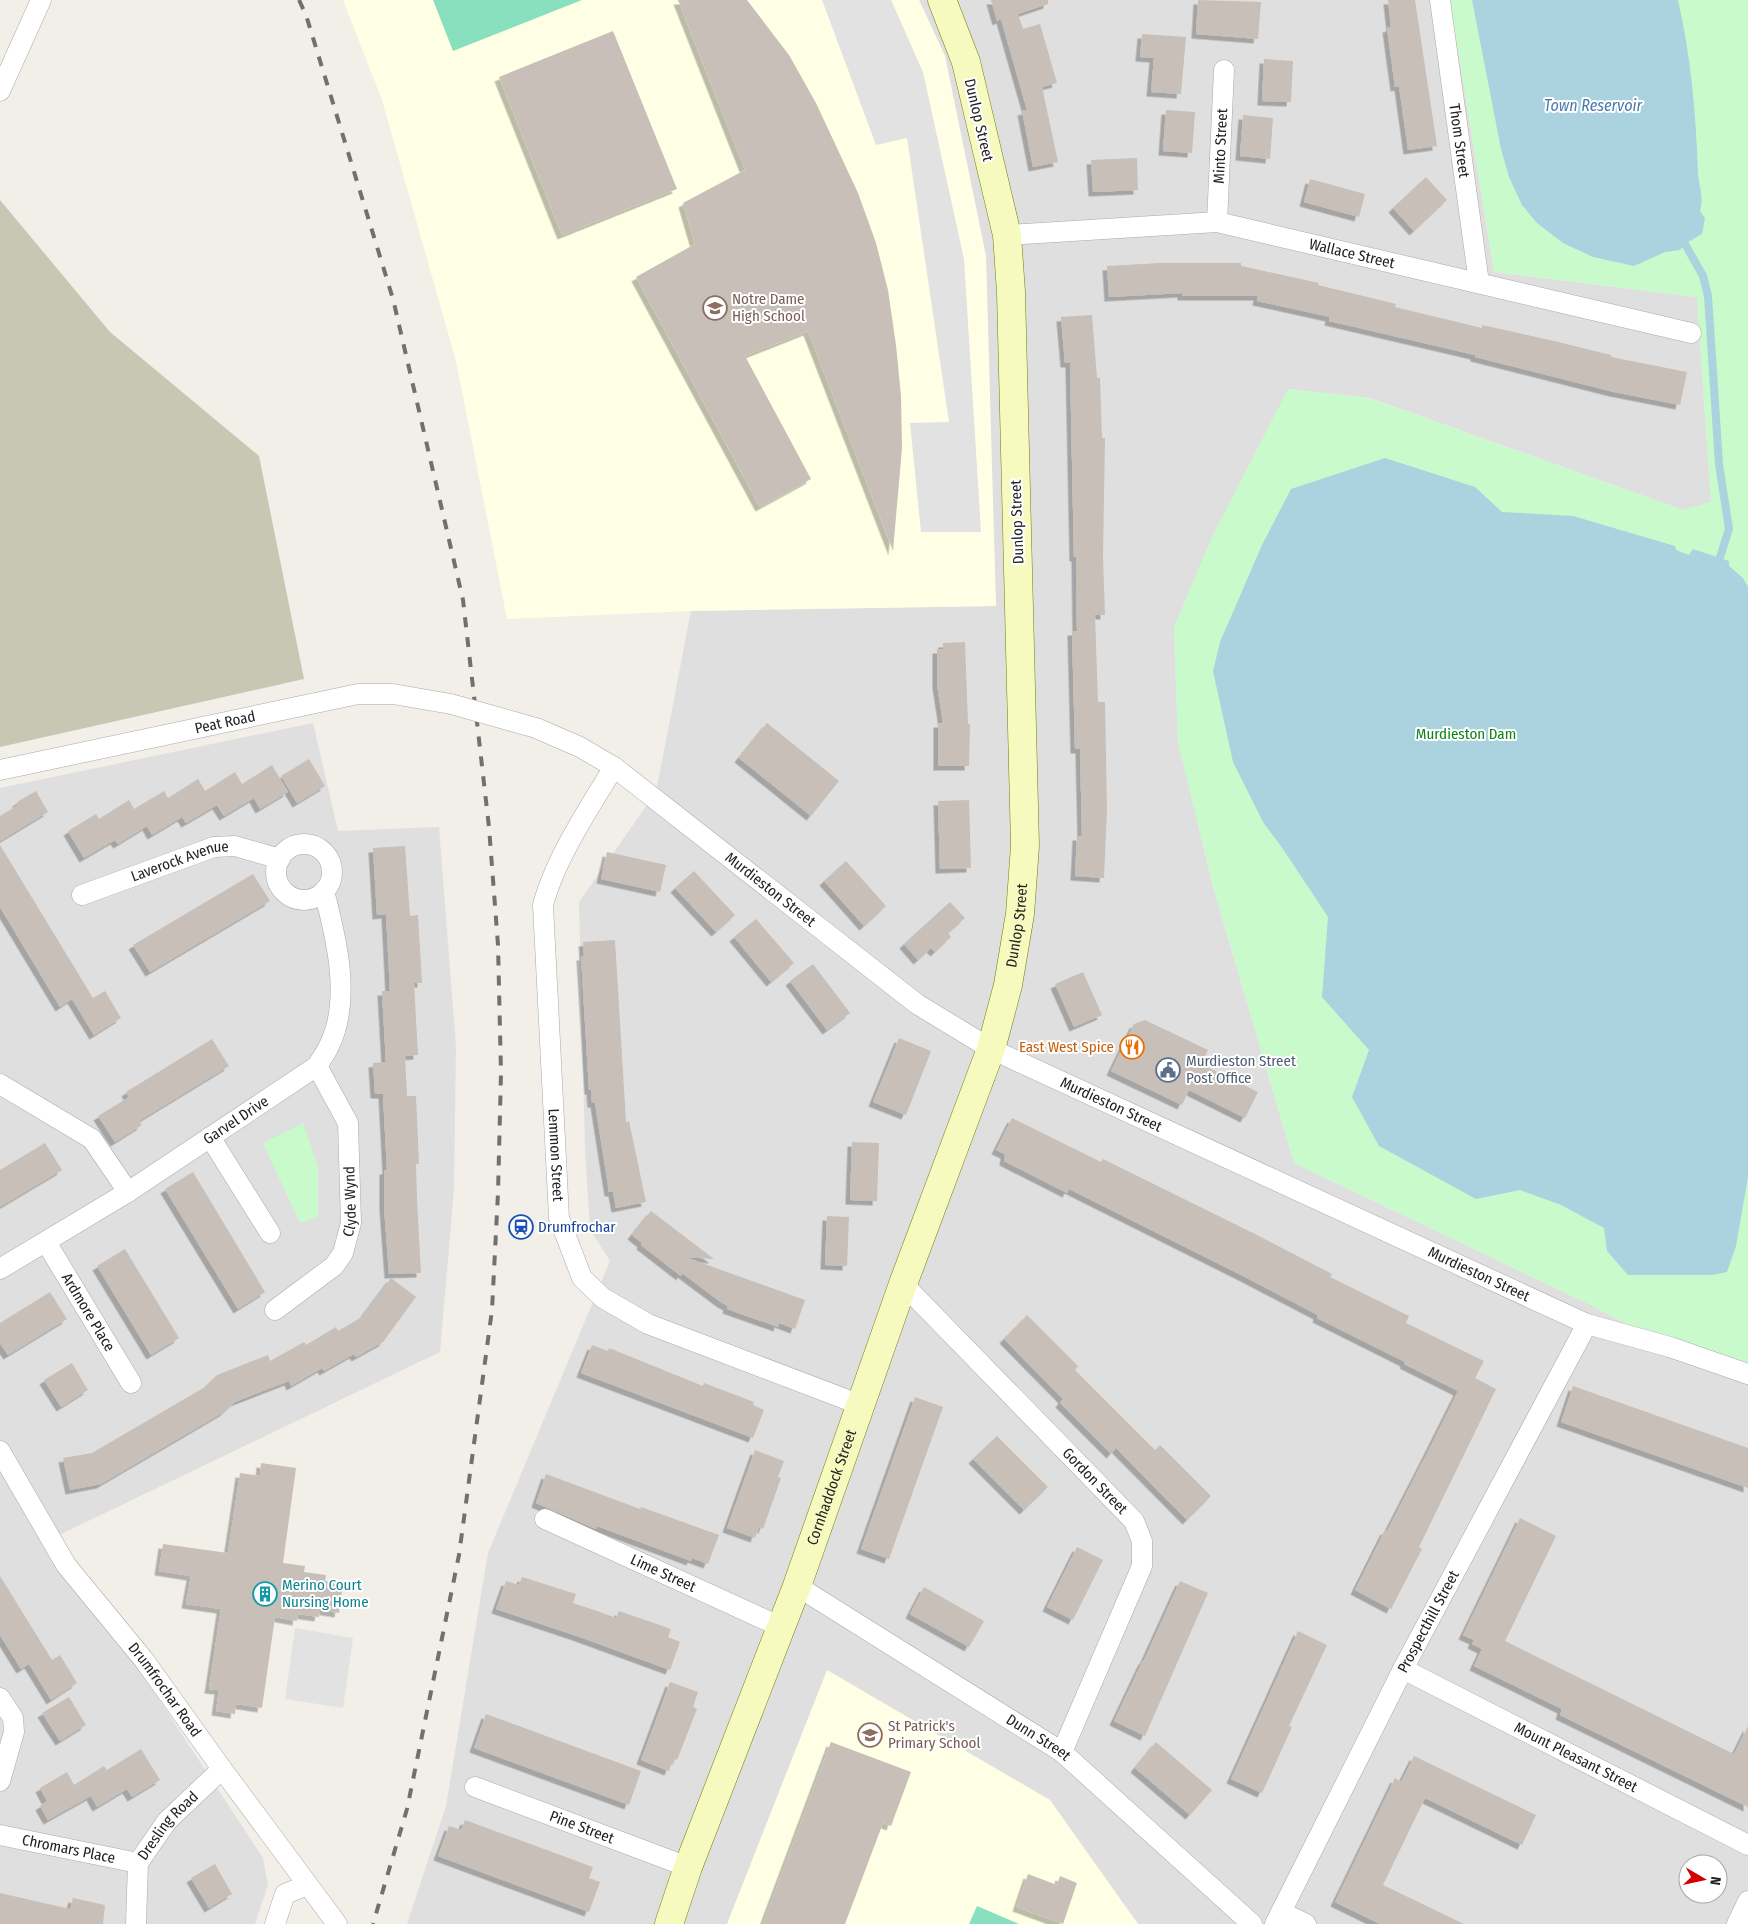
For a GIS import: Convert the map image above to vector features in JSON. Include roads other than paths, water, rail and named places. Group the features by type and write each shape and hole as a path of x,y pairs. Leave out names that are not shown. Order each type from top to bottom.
{"main road":[{"name":"Dunlop Street","path":"942,0 966,62 1007,235 1011,292 1025,846 1019,923 1008,985 990,1049"},
{"name":"Cornhaddock Street","path":"670,1924 688,1867 797,1586 903,1284 990,1049"}],"street":[{"path":"0,91 41,0"},
{"name":"Thom Street","path":"1440,0 1479,283"},
{"name":"Minto Street","path":"1217,222 1224,70"},
{"name":"Wallace Street","path":"1007,235 1217,222 1691,333"},
{"name":"Peat Road","path":"0,770 358,694 393,694 451,704 536,728"},
{"name":"Murdieston Street","path":"536,728 580,748 614,767 917,1004 990,1049 1587,1324 1670,1347 1748,1374"},
{"name":"Lemmon Street","path":"614,767 577,827 547,891 543,905 559,1218 582,1278 604,1298 648,1324 861,1405"},
{"path":"298,844 314,845 330,861 332,869 329,884 318,896 303,899 288,894 277,874 280,859 291,847 298,844"},
{"name":"Laverock Avenue","path":"82,896 214,848 236,846 280,859"},
{"name":"Garvel Drive","path":"0,1269 128,1192 318,1066 330,1045 337,1022 341,981 331,919 324,890"},
{"name":"Clyde Wynd","path":"275,1310 334,1266 343,1253 351,1223 348,1123 318,1066"},
{"path":"0,1084 92,1139 128,1192"},
{"path":"210,1137 270,1233"},
{"name":"Ardmore Place","path":"46,1242 131,1383"},
{"name":"Gordon Street","path":"903,1284 1134,1521 1142,1542 1142,1566 1062,1752"},
{"name":"Prospecthill Street","path":"1278,1918 1403,1669 1587,1324"},
{"name":"Drumfrochar Road","path":"0,1451 66,1565 144,1660 337,1924"},
{"name":"Lime Street","path":"545,1519 781,1627"},
{"name":"Dunn Street","path":"797,1586 1062,1752 1252,1924"},
{"name":"Mount Pleasant Street","path":"1403,1669 1748,1845"},
{"path":"0,1698 13,1718 14,1732 0,1781"},
{"name":"Dresling Road","path":"136,1924 138,1863 167,1821 222,1769"},
{"name":"Pine Street","path":"475,1787 688,1867"},
{"name":"Chromars Place","path":"0,1835 138,1863"},
{"path":"275,1924 285,1894 307,1885"},
{"path":"1737,1924 1748,1900"},
{"path":"1278,1918 1306,1924"}],"water":[{"name":"Town Reservoir","path":"1472,0 1678,0 1692,86 1701,196 1700,211 1705,218 1702,234 1685,244 1680,250 1665,252 1634,266 1593,257 1563,243 1537,223 1522,205 1509,177 1501,149"},
{"name":"Murdieston Dam","path":"1385,458 1475,487 1502,512 1573,516 1675,546 1676,550 1689,555 1693,549 1729,561 1729,566 1743,578 1748,587 1748,1177 1736,1246 1727,1272 1712,1275 1628,1275 1607,1251 1604,1228 1561,1205 1520,1190 1476,1199 1379,1146 1352,1097 1369,1050 1322,997 1328,917 1263,822 1233,762 1213,671 1220,642 1262,545 1291,489"}],"waterway":[{"path":"1685,244 1703,276 1708,296 1719,464 1729,529 1720,557"}],"railway":[{"path":"299,0 306,15 393,299 463,600 489,827 498,945 501,1073 498,1193 492,1310 459,1555 407,1809 373,1924"}],"place":[{"name":"Notre Dame High School","path":"715,308"},
{"name":"East West Spice","path":"1132,1047"},
{"name":"Murdieston Street Post Office","path":"1168,1070"},
{"name":"Drumfrochar","path":"521,1227"},
{"name":"Merino Court Nursing Home","path":"265,1594"},
{"name":"St Patrick's Primary School","path":"870,1735"}]}
